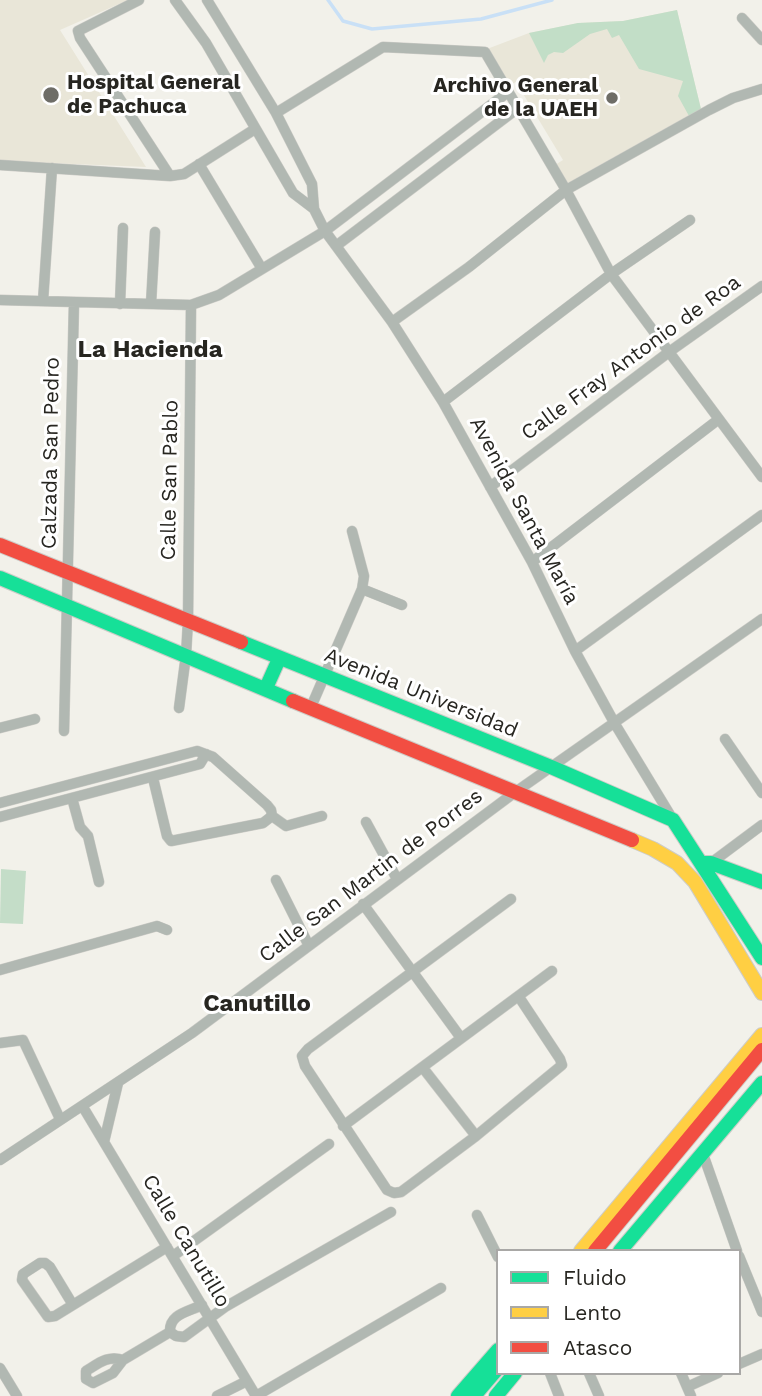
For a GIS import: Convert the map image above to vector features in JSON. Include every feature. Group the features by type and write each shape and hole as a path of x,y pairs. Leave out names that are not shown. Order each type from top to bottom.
{"main road":[{"name":"Avenida Universidad","path":"0,545 551,767 673,820"},
{"path":"0,578 653,849 677,863 695,882 762,993"},
{"path":"266,688 279,659"},
{"path":"673,820 707,863 762,958"},
{"path":"707,863 762,883"},
{"path":"597,1249 758,1048 762,1035"},
{"path":"584,1249 758,1048"},
{"path":"609,1249 762,1067"},
{"path":"622,1249 762,1083"},
{"path":"458,1396 496,1352"},
{"path":"474,1396 496,1370"},
{"path":"485,1396 502,1375"},
{"path":"496,1396 513,1375"}],"street":[{"path":"139,0 78,32 170,176"},
{"path":"175,0 206,43 293,193 314,209"},
{"path":"207,0 276,113 312,184 314,209"},
{"path":"742,18 762,40"},
{"path":"276,113 383,47 485,52 566,190 611,274 762,477"},
{"path":"392,322 469,267 566,190 733,97 762,89"},
{"path":"0,300 191,305 219,295 325,231 508,92"},
{"path":"336,246 518,108"},
{"path":"0,165 170,176 184,174 255,129"},
{"path":"199,164 262,269"},
{"path":"43,301 52,168"},
{"name":"Avenida Santa María","path":"314,209 325,231 392,322 443,402 532,562 575,651 615,724 673,820"},
{"path":"443,402 611,274 690,220"},
{"path":"120,304 123,228"},
{"path":"151,304 155,232"},
{"name":"Calle Fray Antonio de Roa","path":"490,487 669,352 762,286"},
{"name":"Calzada San Pedro","path":"64,731 74,302"},
{"name":"Calle San Pablo","path":"179,708 188,621 191,305"},
{"path":"532,562 719,419"},
{"path":"575,651 762,515"},
{"path":"311,708 362,589 364,576 352,531"},
{"path":"362,589 402,606"},
{"name":"Calle San Martin de Porres","path":"0,1160 203,1025 308,944 514,793 762,619"},
{"path":"0,728 35,719"},
{"path":"725,739 762,793"},
{"path":"0,803 197,751 213,757 267,805 272,816 286,825 322,816"},
{"path":"0,817 200,764 206,754"},
{"path":"153,778 170,841 263,822 272,816"},
{"path":"72,798 80,827 88,836 99,882"},
{"path":"366,822 397,879"},
{"path":"707,863 762,825"},
{"path":"276,880 308,944"},
{"path":"511,899 302,1056 305,1066 343,1126 387,1190 401,1192 562,1065 519,997"},
{"path":"363,904 461,1038"},
{"path":"0,970 157,926 167,930"},
{"path":"343,1126 552,971"},
{"path":"0,1043 23,1040 60,1119"},
{"path":"422,1068 475,1136"},
{"path":"104,1142 118,1083"},
{"name":"Calle Canutillo","path":"83,1107 256,1396"},
{"path":"73,1305 45,1263 40,1263 23,1274 22,1280 48,1317 55,1316 170,1252 329,1144"},
{"path":"703,1154 736,1249"},
{"path":"170,1332 184,1337 209,1318 391,1212"},
{"path":"477,1214 496,1253"},
{"path":"743,1276 762,1311"},
{"path":"256,1396 440,1288"},
{"path":"170,1332 174,1317 202,1305"},
{"path":"122,1360 170,1332"},
{"path":"741,1363 762,1354"},
{"path":"0,1368 17,1396"},
{"path":"551,1375 559,1396"},
{"path":"590,1375 599,1396"},
{"path":"682,1375 689,1392 715,1375"},
{"path":"217,1396 247,1381"}],"shaded area":[{"name":"Hospital General de Pachuca","path":"0,0 128,0 60,30 146,167 0,161"},
{"name":"Archivo General de la UAEH","path":"677,10 701,109 566,184 555,165 563,160 516,82 507,87 487,49 529,33 578,23 623,21"}],"green space":[{"path":"677,10 701,109 689,116 678,96 683,81 639,69 619,35 612,38 607,29 590,34 563,53 554,52 548,55 544,63 529,33 578,23 623,21"},
{"path":"1,869 26,871 23,924 0,923"}],"waterway":[{"path":"328,0 343,21 372,29 481,19 552,0"}],"traffic: fast":[{"path":"0,578 293,701"},
{"path":"241,642 551,767 673,820 762,958"},
{"path":"266,688 279,659"},
{"path":"702,863 711,863 762,882"},
{"path":"622,1249 762,1083"},
{"path":"458,1396 496,1352"},
{"path":"474,1396 496,1370"},
{"path":"496,1396 513,1375"}],"traffic: slow":[{"path":"632,840 677,863 695,882 762,993"},
{"path":"583,1249 762,1035"}],"traffic: jam":[{"path":"0,545 241,642"},
{"path":"293,701 632,840"},
{"path":"597,1249 762,1050"}],"place":[{"name":"Hospital General de Pachuca","path":"51,95"},
{"name":"Archivo General de la UAEH","path":"612,98"}],"district":[{"name":"La Hacienda","path":"150,350"},
{"name":"Canutillo","path":"257,1004"}]}
